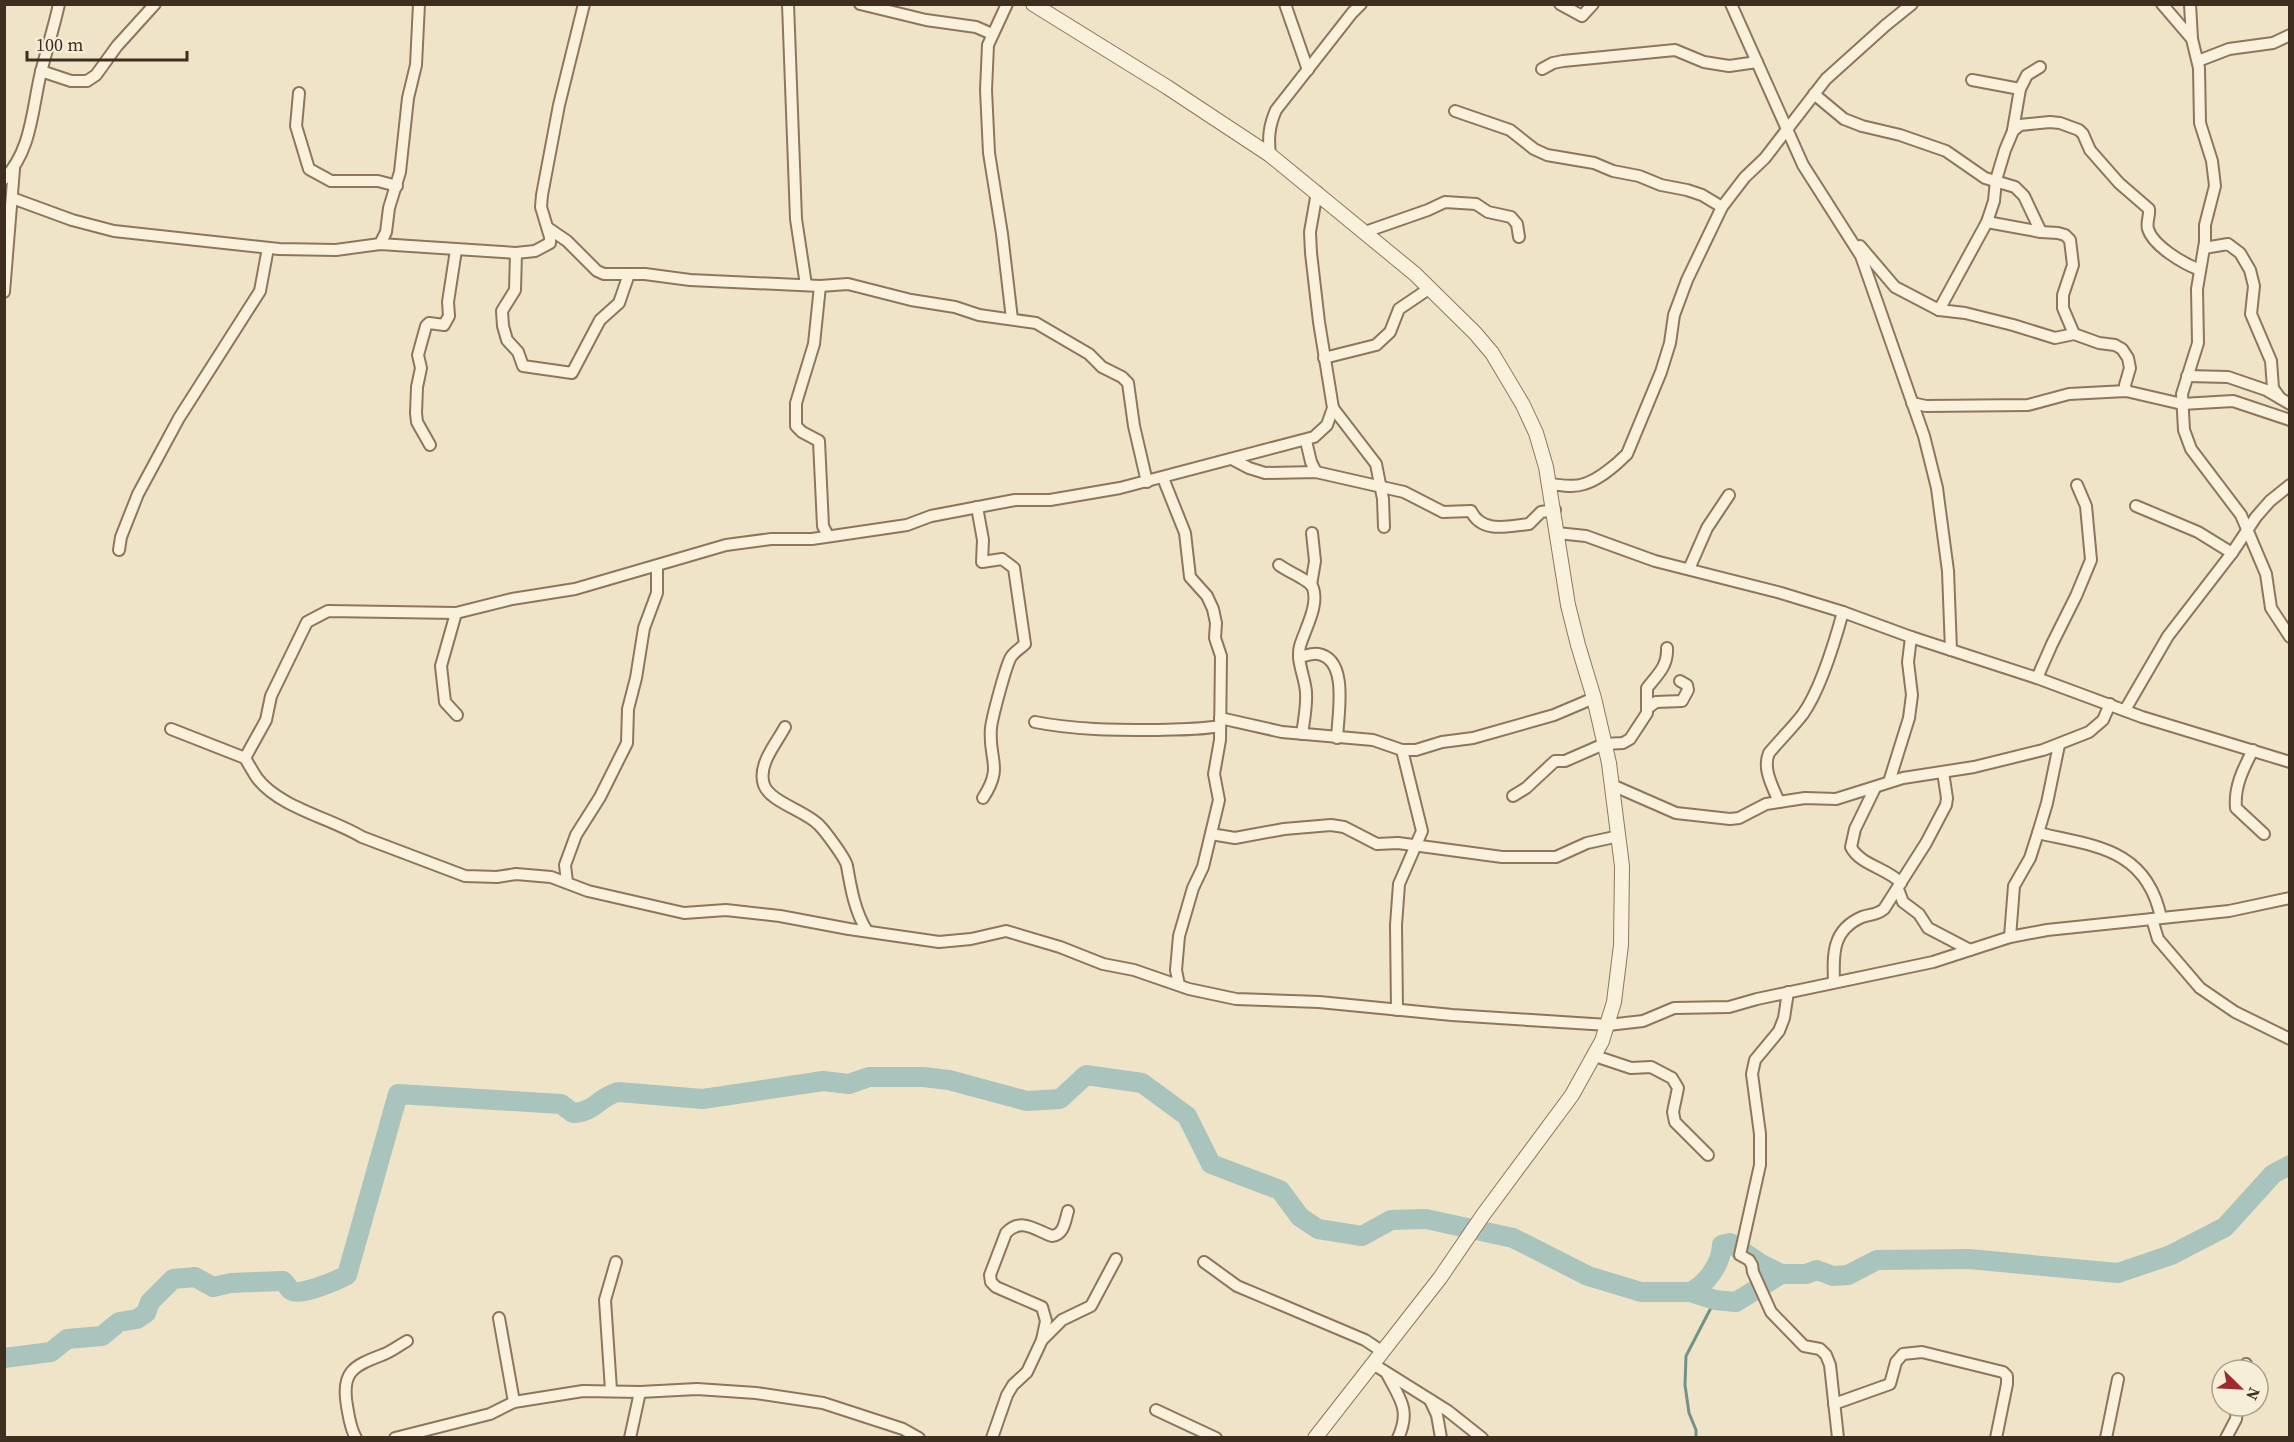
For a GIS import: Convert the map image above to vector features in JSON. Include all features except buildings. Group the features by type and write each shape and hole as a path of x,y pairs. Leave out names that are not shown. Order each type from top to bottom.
{"street":[{"path":"4,292 14,169 31,124 41,71 59,4"},
{"path":"41,71 71,81 87,81 96,75 117,46 155,4"},
{"path":"380,244 386,232 389,208 397,186 408,98 416,65 419,4"},
{"path":"12,198 72,220 114,231 268,248 336,250 380,244 516,254 535,251 546,246 550,237 541,207 546,169 584,4"},
{"path":"788,4 796,219 806,285"},
{"path":"860,4 926,20 976,27 992,34"},
{"path":"1007,4 992,34 986,57 986,90 989,153 1012,319"},
{"path":"1033,4 1167,87 1270,155 1430,288 1475,333 1506,372 1532,424 1550,484 1569,605 1604,744 1612,785 1622,866 1621,954 1608,1025 1595,1056 1556,1118 1483,1215 1440,1278 1315,1437"},
{"path":"1285,4 1308,70"},
{"path":"1270,155 1268,139 1270,124 1276,110 1361,4"},
{"path":"1560,4 1582,16 1593,4"},
{"path":"1731,4 1786,132 1806,171 1861,256 1924,436 1937,488 1948,571 1951,650"},
{"path":"1550,484 1573,486 1584,484 1620,461 1632,447 1661,372 1670,343 1674,315 1687,280 1722,207 1745,177 1766,158 1814,94 1851,56 1912,4"},
{"path":"2162,4 2192,39"},
{"path":"2190,4 2192,39 2198,61 2200,123 2212,161 2216,186 2207,216 2197,289 2198,343 2182,394 2186,441 2217,486 2241,515 2266,574 2271,608 2289,638"},
{"path":"2198,61 2229,49 2273,43 2289,35"},
{"path":"1542,69 1563,61 1675,50 1704,62 1729,66 1757,62"},
{"path":"1939,310 1987,222 1996,180 2013,131 2020,89 2027,75 2040,67"},
{"path":"1972,80 2020,89"},
{"path":"299,93 296,126 309,169 331,181 378,182 397,186"},
{"path":"1814,94 1844,119 1946,151 1974,172 2020,190 2041,232"},
{"path":"1455,111 1509,130 1546,155 1594,163 1661,185 1687,189 1722,207"},
{"path":"2013,131 2020,125 2050,122 2079,130 2090,150 2119,183 2149,209 2148,228 2153,237 2174,258 2200,270"},
{"path":"4,179 14,169"},
{"path":"1317,192 1310,243 1314,287 1333,408 1373,459 1381,486 1384,527"},
{"path":"1365,232 1445,202 1454,201 1476,204 1488,212 1511,217 1517,224 1519,237"},
{"path":"1987,222 2058,233 2070,240 2073,265 2063,295 2063,308 2074,334"},
{"path":"548,228 567,241 597,271 612,275 629,274 690,280 819,286 848,284 955,307 979,315 1036,323 1089,354 1102,367 1128,383 1134,426 1147,482"},
{"path":"1848,235 1881,268 1895,287 1939,310 1992,320 2055,338 2074,334 2099,344 2115,345 2122,349 2130,368 2125,385 2126,391"},
{"path":"2204,248 2228,244 2234,247 2250,270 2254,286 2251,314 2271,361 2273,388 2285,401"},
{"path":"118,550 138,494 179,418 260,291 268,248"},
{"path":"430,445 417,422 417,387 421,368 418,355 426,326 429,323 444,325 449,316 448,303 456,250"},
{"path":"516,254 514,290 502,311 507,340 518,352 523,366 572,373 600,320 619,303 629,274"},
{"path":"819,286 814,344 796,403 796,426 819,441 823,526 828,536"},
{"path":"1324,358 1376,345 1390,332 1399,309 1430,288"},
{"path":"2187,376 2228,377 2266,390 2285,401"},
{"path":"1912,403 1926,406 2028,405 2069,394 2126,391 2182,404 2233,401 2289,420"},
{"path":"245,758 266,720 271,696 307,622 328,611 456,613 512,599 575,589 735,543 771,539 812,539 907,525 931,516 1015,500 1050,500 1147,482 1306,441 1327,425 1333,408"},
{"path":"1306,441 1316,472"},
{"path":"1232,459 1265,473 1316,472 1404,492 1443,512 1471,511 1479,522 1488,527 1529,524 1541,512 1555,510"},
{"path":"1162,478 1185,534 1190,577 1207,596 1213,609 1216,623 1215,638 1221,656 1220,722 1214,774 1219,800 1203,867 1193,888 1179,936 1176,970 1179,986"},
{"path":"2037,678 2091,560 2086,506 2077,485"},
{"path":"2126,710 2162,646 2270,501 2289,485"},
{"path":"1689,569 1707,528 1729,495"},
{"path":"2136,506 2198,532 2232,553"},
{"path":"976,507 983,540 982,562 1002,559 1014,568 1025,645 1011,656 991,727 992,753 996,766 990,788 982,798"},
{"path":"1557,532 1586,536 1655,561 1843,612 2126,710 2289,762"},
{"path":"1302,734 1306,690 1299,648 1306,634 1314,600 1311,585 1315,561 1312,533"},
{"path":"1279,565 1311,585"},
{"path":"567,882 565,865 576,835 600,797 627,743 628,709 636,678 644,628 657,593 657,566"},
{"path":"1779,802 1769,778 1766,758 1804,713 1834,645 1843,612"},
{"path":"456,613 441,666 445,702 456,715"},
{"path":"1889,782 1909,718 1912,695 1908,662 1911,637"},
{"path":"1648,708 1647,688 1665,665 1666,648"},
{"path":"1299,657 1316,653 1328,658 1338,669 1337,738"},
{"path":"1513,796 1539,777 1555,761 1564,761 1604,744 1623,743 1630,739 1634,730 1643,721 1648,708 1656,702 1682,701 1688,690 1687,685 1680,681"},
{"path":"1035,722 1068,728 1102,730 1198,730 1220,722 1282,732 1373,740 1402,750 1416,750 1442,742 1473,738 1554,715 1594,698"},
{"path":"1612,785 1676,813 1739,818 1766,804 1805,798 1836,799 1889,782 1974,767 2059,745 2097,727 2110,704"},
{"path":"785,727 761,768 764,787 780,801 819,824 847,865 847,874 857,909 867,931"},
{"path":"171,729 245,758 256,777 274,793 383,846 465,876 497,877 516,874 551,877 588,891 684,913 726,910 780,916 939,942 1006,932 1199,992 1236,999 1319,1002 1608,1025 1643,1021 1674,1008 1729,1007 1788,992 1933,962 2010,937 2065,927 2229,911 2289,898"},
{"path":"2010,937 2014,886 2030,858 2038,833 2059,745"},
{"path":"1397,1010 1396,925 1399,884 1422,831 1402,750"},
{"path":"2253,750 2239,780 2235,796 2236,808 2264,834"},
{"path":"1834,982 1832,957 1835,944 1842,933 1861,918 1880,913 1888,904 1926,843 1946,805 1943,772"},
{"path":"1875,788 1855,829 1851,847 1855,855 1888,871 1900,886 1903,903 1919,914 1928,928 1970,950"},
{"path":"1211,834 1235,837 1284,829 1331,825 1344,827 1377,844 1398,843 1502,857 1556,857 1587,843 1619,836"},
{"path":"2038,833 2092,845 2121,856 2144,877 2154,893 2158,939 2200,988 2235,1012 2289,1039"},
{"path":"1788,992 1784,1018 1779,1031 1755,1060 1753,1067 1760,1134 1760,1165 1740,1255 1752,1264 1771,1312 1804,1346 1820,1349 1826,1355 1830,1365 1838,1437"},
{"path":"1595,1056 1631,1068 1651,1067 1672,1078 1678,1088 1673,1112 1675,1122 1708,1155"},
{"path":"992,1437 1007,1395 1027,1372 1042,1340 1046,1321 1042,1307 996,1287 991,1282 990,1275 1010,1228 1021,1224 1028,1225 1046,1234 1057,1236 1061,1232 1068,1211"},
{"path":"1042,1340 1062,1320 1091,1306 1116,1259"},
{"path":"611,1390 605,1300 616,1262"},
{"path":"1204,1262 1237,1286 1365,1340 1383,1352"},
{"path":"499,1318 514,1401"},
{"path":"356,1437 352,1432 345,1396 344,1386 347,1377 362,1362 389,1352 407,1341"},
{"path":"1834,1404 1890,1384 1896,1362 1903,1354 1922,1352 2002,1372 2007,1377 1996,1437"},
{"path":"1373,1364 1458,1418 1482,1437"},
{"path":"1386,1372 1405,1412 1405,1420 1398,1437"},
{"path":"2106,1437 2118,1379"},
{"path":"394,1437 490,1414 514,1401 583,1391 640,1392 697,1389 803,1400 836,1407 918,1437"},
{"path":"630,1437 640,1392"},
{"path":"1430,1400 1437,1415 1441,1437"},
{"path":"1156,1410 1216,1437"},
{"path":"2226,1437 2236,1418"}],"waterway":[{"path":"4,1358 51,1352 67,1339 102,1336 119,1322 137,1319 146,1313 150,1302 173,1279 195,1277 213,1287 231,1283 283,1281 291,1290 297,1292 319,1287 347,1275 398,1094 561,1104 573,1113 587,1110 618,1092 703,1099 823,1081 849,1084 869,1077 923,1077 949,1080 1027,1101 1060,1099 1086,1075 1142,1083 1187,1116 1211,1164 1280,1190 1300,1217 1318,1229 1362,1236 1391,1220 1426,1219 1513,1238 1588,1276 1641,1292 1690,1292 1715,1300 1736,1302 1781,1274 1806,1274 1817,1270 1833,1276 1848,1275 1877,1260 1969,1259 2118,1273 2171,1255 2225,1227 2273,1174 2290,1165"},
{"path":"1690,1292 1712,1273 1719,1259 1722,1245 1730,1243 1761,1264 1781,1274"},
{"path":"1696,1438 1685,1385 1686,1356 1715,1300"}]}
